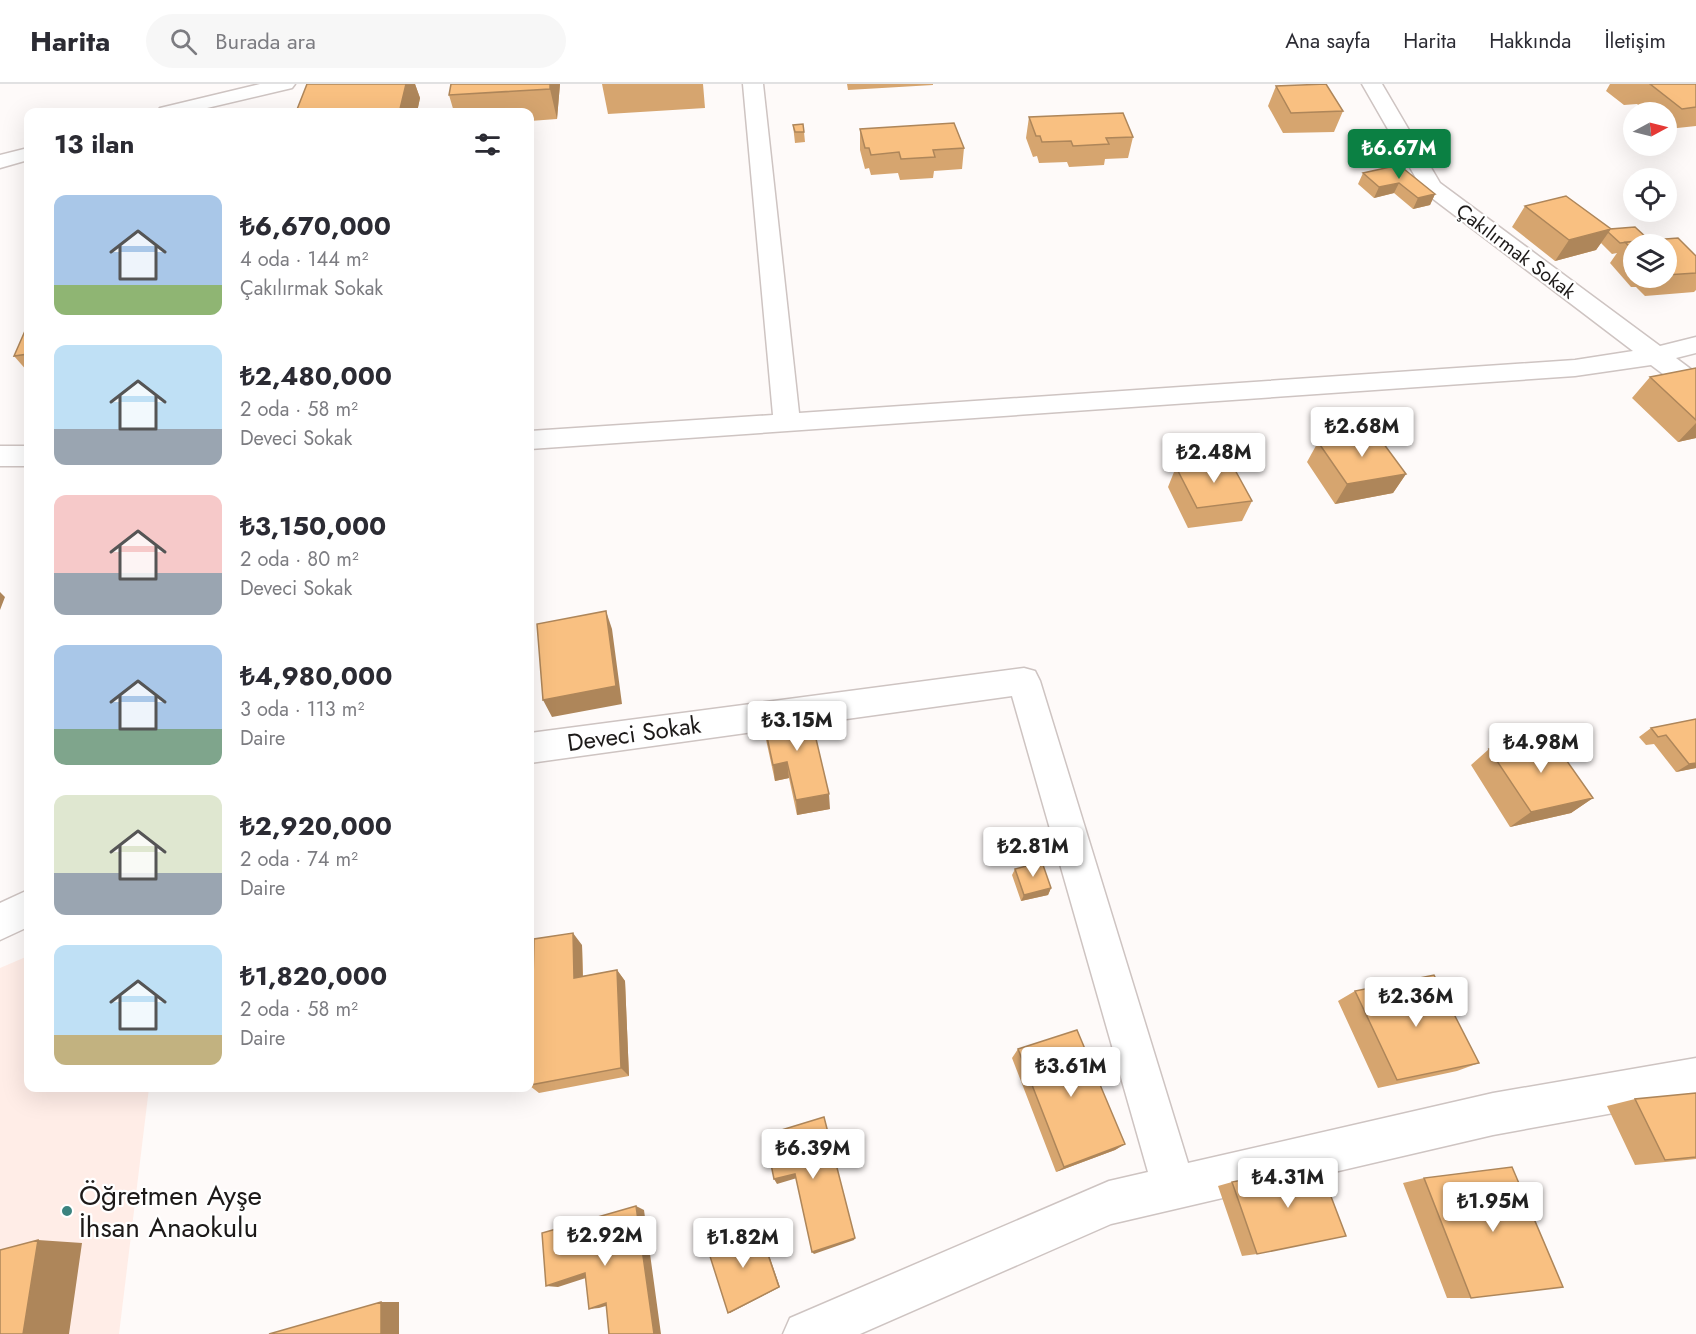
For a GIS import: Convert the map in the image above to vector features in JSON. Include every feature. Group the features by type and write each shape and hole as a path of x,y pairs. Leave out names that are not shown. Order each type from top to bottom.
{"street":[{"path":"183,108 285,84"},
{"path":"753,84 787,423"},
{"name":"Çakılırmak Sokak","path":"1372,84 1432,187 1696,386"},
{"path":"0,162 24,155"},
{"path":"534,440 1575,368 1654,356 1696,345"},
{"path":"0,456 24,456"},
{"name":"Deveci Sokak","path":"534,747 1024,681 1174,1188"},
{"path":"0,922 24,910"},
{"path":"806,1334 1109,1203 1493,1114 1696,1078"}],"shaded area":[{"name":"Öğretmen Ayşe İhsan Anaokulu","path":"24,958 24,1092 149,1092 119,1334 0,1334 0,968"}],"building":[{"path":"307,84 406,84 400,108 298,108"},
{"path":"451,84 550,84 550,89 449,95"},
{"path":"1326,84 1343,111 1291,113 1276,86"},
{"path":"1650,84 1696,84 1696,107 1682,109 1677,102 1673,102"},
{"path":"1123,113 1133,137 1106,138 1109,144 1073,146 1071,141 1042,142 1040,136 1036,136 1029,117"},
{"path":"954,123 964,148 933,150 935,157 901,159 899,152 871,155 869,148 865,148 860,129"},
{"path":"803,124 804,132 795,132 793,125"},
{"path":"1399,165 1435,194 1418,198 1399,183 1379,187 1363,173"},
{"path":"1566,196 1611,229 1569,240 1525,206"},
{"path":"1635,227 1643,234 1623,234 1623,243 1620,243 1608,232 1610,229"},
{"path":"1677,238 1696,256 1696,273 1677,274"},
{"path":"24,333 24,355 14,356"},
{"path":"1696,368 1696,420 1650,377"},
{"path":"1375,432 1406,474 1347,484 1318,442"},
{"path":"1229,459 1252,501 1197,508 1176,467"},
{"path":"606,611 616,686 543,700 537,624"},
{"path":"809,709 829,794 796,800 787,762 773,765 763,718"},
{"path":"1696,719 1696,763 1689,764 1666,735 1658,737 1651,728"},
{"path":"1550,737 1593,798 1531,812 1489,749"},
{"path":"1042,862 1051,888 1024,895 1015,869"},
{"path":"573,933 574,978 617,970 621,1068 534,1084 534,939"},
{"path":"1434,975 1479,1063 1397,1080 1355,991"},
{"path":"1077,1030 1125,1144 1064,1167 1018,1049"},
{"path":"1696,1093 1696,1157 1665,1160 1635,1099"},
{"path":"824,1117 855,1238 812,1252 795,1174 774,1179 765,1135"},
{"path":"1319,1165 1346,1236 1257,1254 1232,1182"},
{"path":"1512,1167 1563,1287 1471,1298 1424,1178"},
{"path":"636,1206 654,1334 609,1334 606,1303 589,1309 585,1273 546,1286 542,1233"},
{"path":"758,1225 779,1287 728,1313 708,1250"},
{"path":"38,1240 23,1334 0,1334 0,1250"},
{"path":"381,1302 381,1334 269,1334"}],"place":[{"name":"Öğretmen Ayşe İhsan Anaokulu","path":"67,1211"}]}
